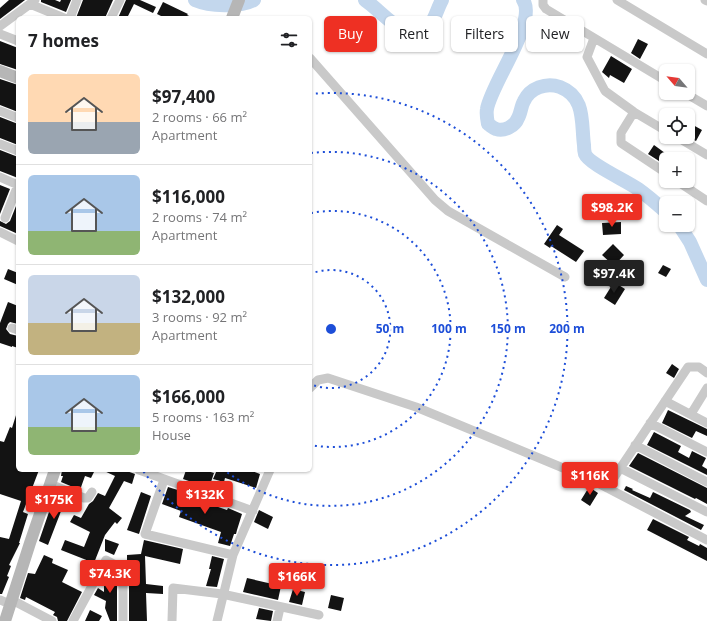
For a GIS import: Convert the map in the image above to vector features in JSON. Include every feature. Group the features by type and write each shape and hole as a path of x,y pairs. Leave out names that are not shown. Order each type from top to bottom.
{"main road":[{"path":"233,16 239,0"},
{"path":"0,71 16,77"},
{"path":"5,621 7,602 54,472"}],"street":[{"path":"71,16 77,0"},
{"path":"112,16 120,0"},
{"path":"617,0 707,54"},
{"path":"0,26 33,2 60,16"},
{"path":"543,3 546,9 659,77"},
{"path":"0,34 16,40"},
{"path":"594,38 587,57 605,91 634,112 659,127"},
{"path":"312,60 435,200 448,211 564,277"},
{"path":"695,99 707,106"},
{"path":"0,111 16,117"},
{"path":"634,112 621,133 621,143 659,168"},
{"path":"0,144 16,151"},
{"path":"689,144 707,155"},
{"path":"0,177 16,184"},
{"path":"688,188 707,201"},
{"path":"5,218 16,190"},
{"path":"0,232 16,240"},
{"path":"607,488 688,367 699,367 707,373"},
{"path":"312,384 318,380 328,378 416,407 592,480 707,539"},
{"path":"690,414 707,388"},
{"path":"665,401 707,423"},
{"path":"650,423 707,452"},
{"path":"635,445 707,482"},
{"path":"620,468 707,512"},
{"path":"144,472 253,510"},
{"path":"216,621 232,555 269,472"},
{"path":"164,480 145,534 232,555"},
{"path":"50,484 84,498 88,498 92,492"},
{"path":"73,621 106,560 123,570 123,621"},
{"path":"172,621 173,588 222,594 280,608 319,615"},
{"path":"7,602 52,621"},
{"path":"277,621 280,608"}],"building":[{"path":"9,0 25,0 0,19 0,8"},
{"path":"41,0 55,0 60,2 61,0 71,0 66,12 41,2"},
{"path":"83,0 113,0 106,16 77,16"},
{"path":"126,0 140,0 156,7 153,13 134,4 128,16 119,16"},
{"path":"163,2 189,16 161,16 157,14"},
{"path":"638,39 648,44 640,59 631,53"},
{"path":"0,41 16,47 16,69 0,64"},
{"path":"611,56 632,69 624,83 610,75 609,78 602,72"},
{"path":"0,79 16,84 16,111 0,105"},
{"path":"0,117 16,123 16,144 0,138"},
{"path":"695,126 702,130 695,140"},
{"path":"654,145 664,152 659,152 659,161 648,154"},
{"path":"0,150 16,156 16,177 0,171"},
{"path":"0,185 10,189 0,214"},
{"path":"16,206 16,233 0,226 0,221 6,224 10,221"},
{"path":"621,222 621,234 603,235 602,223"},
{"path":"557,225 563,229 559,235 584,251 576,262 551,246 550,248 544,244"},
{"path":"613,244 624,255 614,266 602,255"},
{"path":"663,265 671,269 666,277 658,273"},
{"path":"8,269 16,272 16,284 4,279"},
{"path":"614,282 625,289 615,305 604,298"},
{"path":"8,302 16,305 16,324 10,322 6,329 10,334 16,336 16,347 0,343 0,323"},
{"path":"672,364 679,369 674,378 666,373"},
{"path":"668,410 707,429 707,436 696,431 692,438 662,423"},
{"path":"16,415 16,472 38,472 23,512 28,514 20,543 9,565 11,566 7,576 9,577 2,594 0,594 0,537 9,539 21,501 0,494 0,441 4,442 10,427 12,428"},
{"path":"654,432 681,446 678,452 689,458 692,451 706,458 702,466 707,469 707,475 647,445"},
{"path":"638,453 707,488 707,504 629,466"},
{"path":"62,472 94,472 91,478 85,476 80,490 61,482 63,476 61,476"},
{"path":"106,472 130,472 135,474 132,484 124,481 109,508 122,518 117,524 115,522 105,535 94,563 61,550 65,540 84,547 90,532 70,522 74,515 81,518 89,504 98,493 105,496 115,476"},
{"path":"185,472 214,473 209,488 183,479"},
{"path":"216,472 254,472 260,474 256,488 225,478 224,482 213,479"},
{"path":"626,486 650,498 653,492 690,510 691,512 685,516 704,525 701,530 624,490"},
{"path":"168,487 181,491 180,494 227,510 228,508 242,514 236,534 234,534 230,546 218,543 221,532 179,517 181,511 162,504"},
{"path":"589,487 598,493 590,506 581,500"},
{"path":"141,492 151,496 139,534 127,530"},
{"path":"60,495 71,499 68,508 63,506 48,545 39,541 49,512 53,514"},
{"path":"259,510 273,517 268,529 254,522"},
{"path":"653,519 689,537 687,540 707,548 707,561 647,530"},
{"path":"105,539 119,544 114,555 105,551"},
{"path":"144,540 183,549 180,564 145,556 146,584 163,586 163,594 146,593 147,621 129,621 129,569 127,565 127,555 141,554"},
{"path":"44,555 53,559 52,563 68,570 62,582 82,592 67,621 58,621 57,617 53,615 55,612 26,597 25,600 20,598 28,573 35,574"},
{"path":"212,556 224,559 217,587 206,586 211,569 209,569"},
{"path":"108,569 117,573 117,621 110,621 105,608 106,601 94,595 98,588 104,592 104,576"},
{"path":"247,578 281,586 278,600 243,592"},
{"path":"293,589 305,592 302,605 289,602"},
{"path":"331,595 344,598 341,611 328,608"},
{"path":"259,608 273,611 271,621 256,619"},
{"path":"90,610 102,616 99,621 85,621"}],"waterway":[{"path":"195,0 216,5 241,4 254,0"},
{"path":"365,0 395,25 412,33 420,33 428,28 442,0"},
{"path":"523,0 526,10 524,22 512,53 490,98 487,111 488,124 499,130 509,128 517,121 523,103 530,93 539,87 549,85 560,87 568,91 578,104 581,112 584,152 588,158 593,163 638,189 659,206"},
{"path":"684,232 690,242 707,280"}]}
